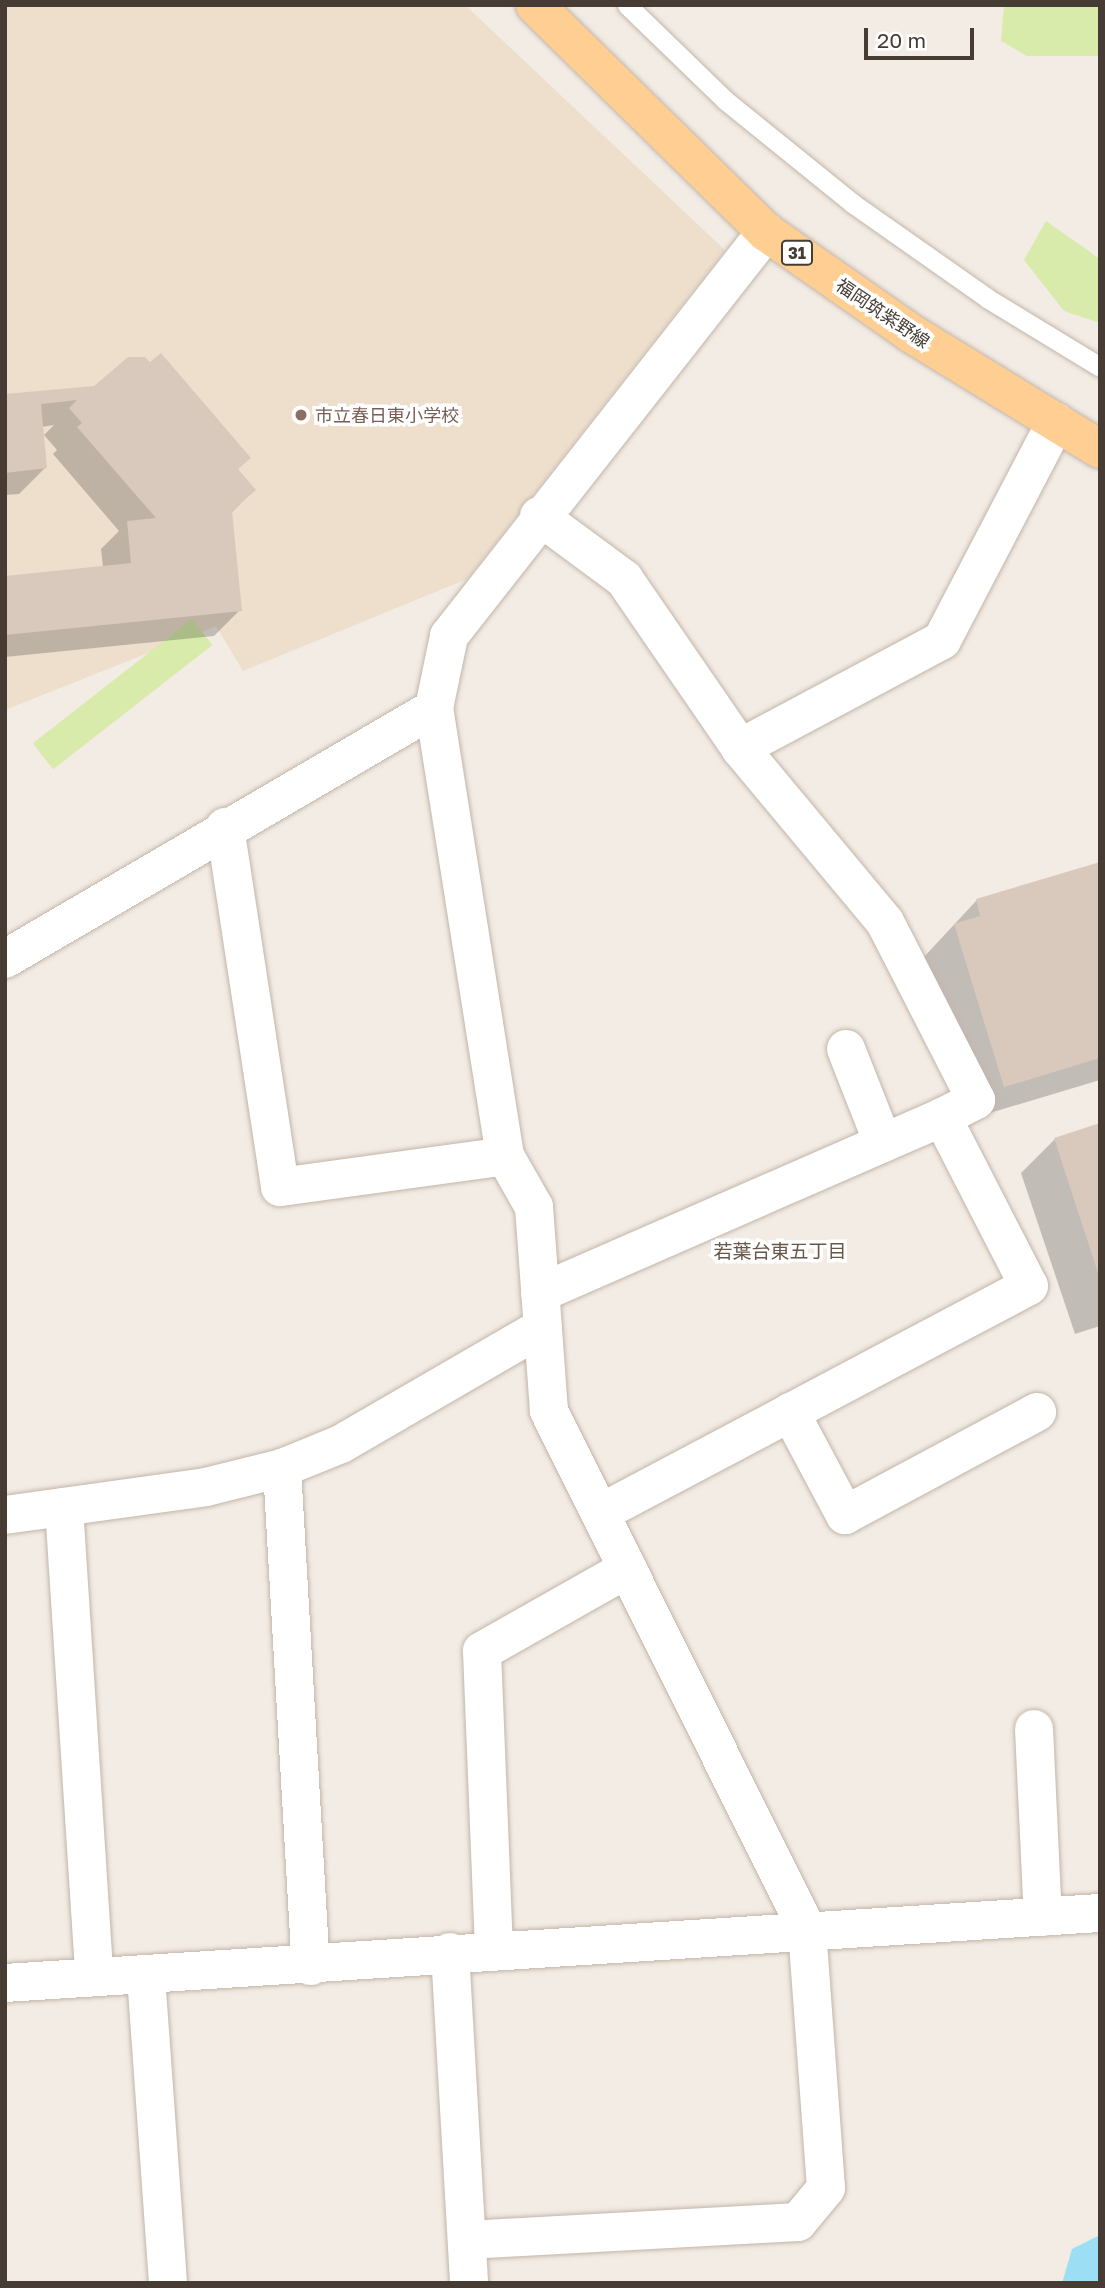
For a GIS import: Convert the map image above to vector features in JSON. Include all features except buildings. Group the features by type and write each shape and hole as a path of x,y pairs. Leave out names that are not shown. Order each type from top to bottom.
{"main road":[{"name":"福岡筑紫野線","path":"535,5 766,232 912,334 1100,449"}],"street":[{"path":"467,2240 798,2222 826,2188 807,1930 549,1411 534,1207 505,1156 434,708 449,636 516,552 539,516 766,232"},
{"path":"740,748 942,640 1056,422"},
{"path":"5,1515 206,1487 282,1468 341,1444 541,1310 975,1100 885,922 740,748 624,579 539,516"},
{"path":"5,959 225,827 434,708"},
{"path":"225,827 280,1186 505,1156"},
{"path":"846,1049 883,1143"},
{"path":"600,1513 1028,1286 942,1117"},
{"path":"790,1412 845,1515 1037,1412"},
{"path":"282,1468 311,1966"},
{"path":"64,1507 94,1977"},
{"path":"494,1950 482,1651 627,1569"},
{"path":"1034,1730 1043,1917"},
{"path":"5,1983 311,1966 450,1952 1100,1913"},
{"path":"450,1952 469,2283"},
{"path":"146,1976 168,2283"}],"lane":[{"path":"627,5 725,100 852,203 987,298 1100,367"}],"shaded area":[{"name":"市立春日東小学校","path":"5,5 465,5 725,250 467,579 243,671 216,626 5,710"}],"green space":[{"path":"1004,5 1100,5 1100,56 1027,56 1001,41"},
{"path":"1046,221 1100,259 1100,323 1064,311 1024,260"},
{"path":"192,619 212,645 53,769 33,743"}],"water":[{"path":"1100,2235 1100,2283 1062,2283 1072,2249"}],"place":[{"name":"市立春日東小学校","path":"301,415"}],"district":[{"name":"若葉台東五丁目","path":"780,1251"}]}
